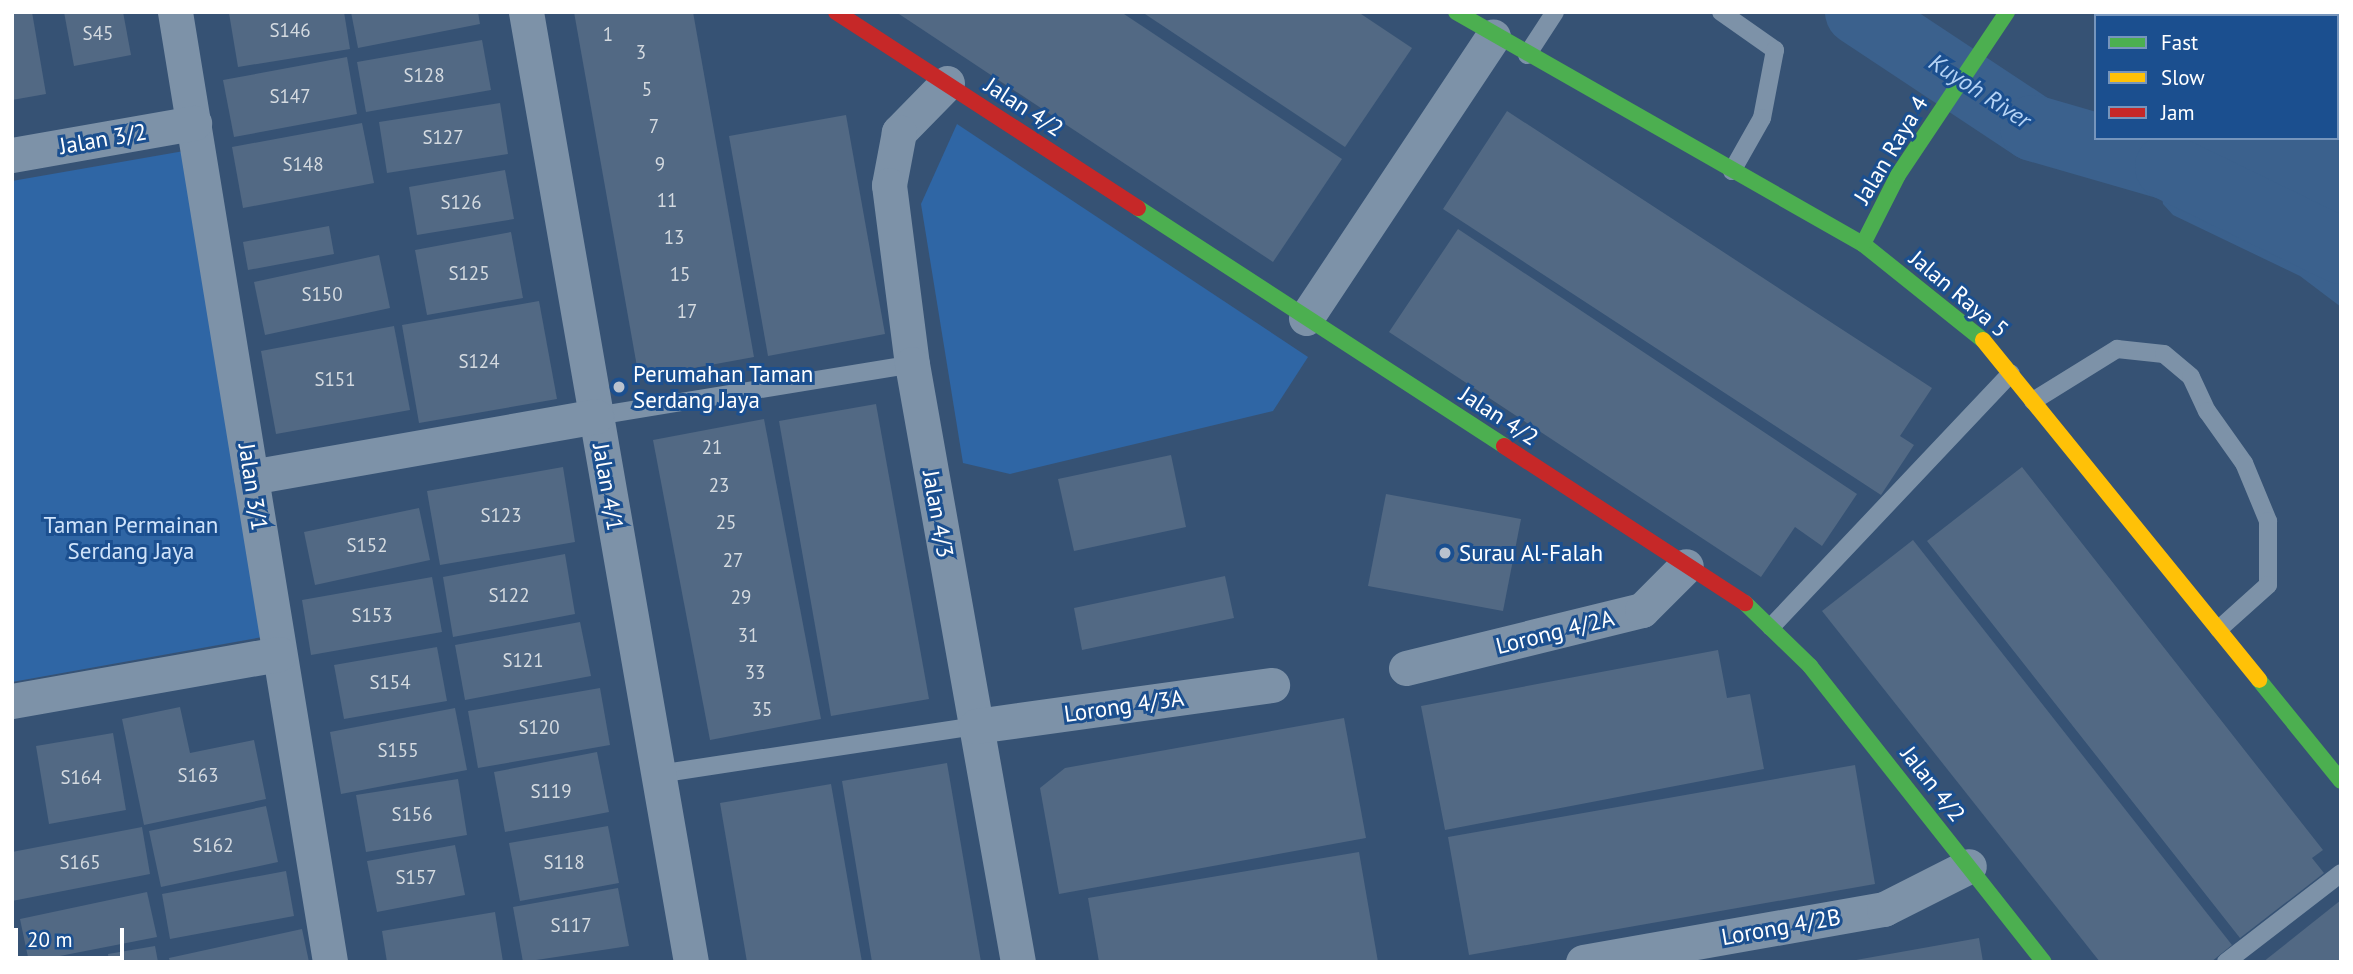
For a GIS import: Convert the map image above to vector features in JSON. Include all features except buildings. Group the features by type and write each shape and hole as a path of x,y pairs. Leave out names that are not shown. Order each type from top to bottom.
{"street":[{"name":"Jalan 3/1","path":"174,12 330,962"},
{"name":"Jalan 4/1","path":"526,12 691,962"},
{"name":"Jalan 4/2","path":"836,12 1750,606 1810,666 2044,962"},
{"name":"Jalan Raya 5","path":"1456,12 1493,37 1863,244 1987,344 2341,780"},
{"name":"Jalan Raya 4","path":"1863,244 1898,175 2007,12"},
{"path":"1306,318 1493,37"},
{"name":"Jalan 4/3","path":"947,83 899,132 889,185 912,364 1018,962"},
{"name":"Jalan 3/2","path":"12,155 194,123"},
{"path":"251,477 596,416"},
{"name":"Lorong 4/2A","path":"1406,668 1642,610 1686,566"},
{"path":"12,701 279,654"},
{"name":"Lorong 4/3A","path":"976,726 1272,685"},
{"name":"Lorong 4/2B","path":"1583,962 1884,909 1969,866"}],"lane":[{"path":"1527,55 1555,12"},
{"path":"1721,12 1775,50 1762,118 1732,171"},
{"path":"2033,401 2116,349 2164,354 2190,377 2207,411 2244,463 2268,521 2268,585 2219,629"},
{"path":"596,416 912,364"},
{"path":"1771,627 2011,373"},
{"path":"658,774 976,726"},
{"path":"2226,962 2341,873"}],"green space":[{"path":"957,124 1308,357 1273,411 1010,474 963,463 921,204"},
{"name":"Taman Permainan Serdang Jaya","path":"184,151 268,636 12,682 12,181"}],"shaded area":[{"path":"2341,12 2341,307 2300,276 2173,215 2163,204 2161,191 2168,167 2188,140 2339,140 2339,14 2265,14"}],"waterway":[{"name":"Kuyoh River","path":"1858,12 2033,128 2168,167 2341,251"}],"traffic: fast":[{"path":"1456,12 1863,244 1983,340"},
{"path":"1863,244 1898,175 2007,12"},
{"path":"1138,208 1504,446"},
{"path":"1745,603 1810,666 2044,962"},
{"path":"2259,680 2341,781"}],"traffic: slow":[{"path":"1983,340 2259,680"}],"traffic: jam":[{"path":"836,12 1138,208"},
{"path":"1504,446 1745,603"}],"place":[{"name":"Perumahan Taman Serdang Jaya","path":"619,387"},
{"name":"Surau Al-Falah","path":"1445,553"}]}
